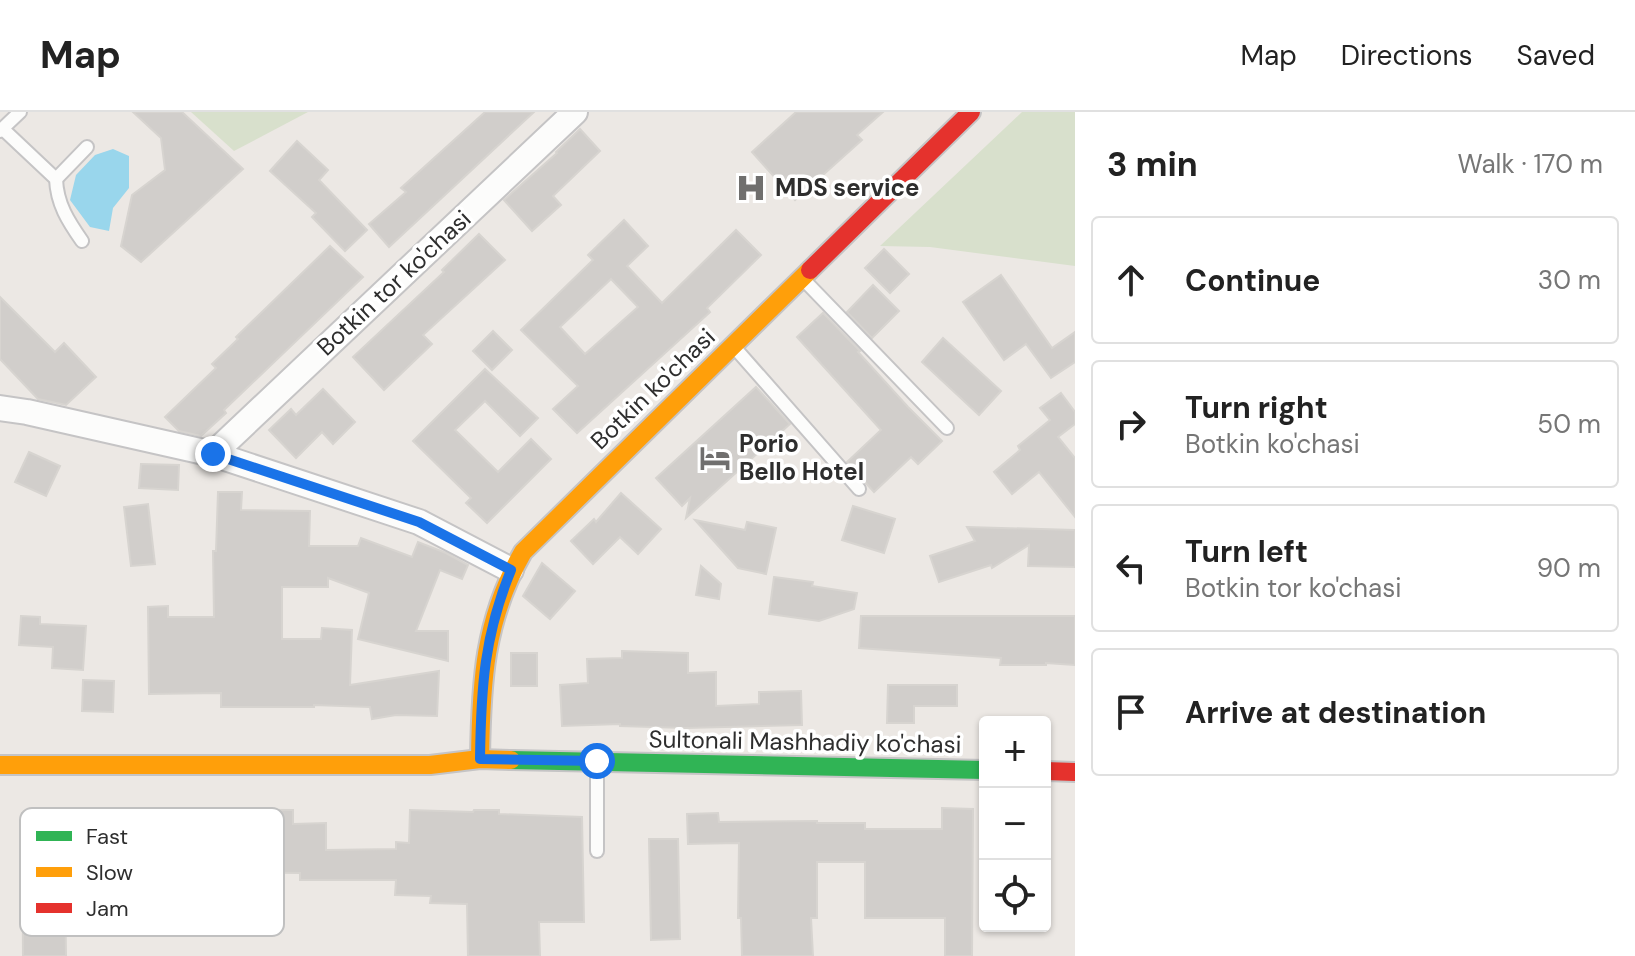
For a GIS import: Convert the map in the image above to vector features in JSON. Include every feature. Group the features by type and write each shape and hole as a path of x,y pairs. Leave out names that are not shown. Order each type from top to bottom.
{"street":[{"name":"Botkin tor ko'chasi","path":"213,454 575,112"},
{"name":"Botkin ko'chasi","path":"480,759 480,719 487,645 493,618 511,570 536,538 971,112"},
{"path":"0,408 213,454 419,522 511,570"},
{"name":"Sultonali Mashhadiy ko'chasi","path":"0,749 432,747 480,759"},
{"name":"Sultonali Mashhadiy ko'chasi","path":"0,765 430,765 480,759 979,770"},
{"path":"1051,771 1075,772"}],"lane":[{"path":"20,112 1,130 56,179 62,209 82,241"},
{"path":"56,179 87,147"},
{"path":"802,278 947,428"},
{"path":"732,345 859,489"},
{"path":"597,761 597,851"}],"green space":[{"path":"191,112 308,112 234,151"},
{"path":"1022,112 1075,112 1075,266 930,247 880,246"}],"water":[{"path":"113,149 129,156 129,188 113,208 109,231 90,227 70,200 76,175 95,155"}],"building":[{"path":"133,112 182,112 243,169 141,262 121,246 132,195 165,170 161,138"},
{"path":"485,112 534,112 389,247 369,224 406,192 401,188"},
{"path":"796,112 883,112 857,135 862,140 795,200 752,152"},
{"path":"580,129 600,151 553,196 561,205 532,231 504,200"},
{"path":"297,141 328,170 319,180 367,230 345,251 312,217 316,213 270,171"},
{"path":"624,220 648,246 627,266 662,303 736,230 761,255 707,308 710,312 577,433 553,409 578,386 521,330 593,260 588,255","holes":["611,279 638,307 585,354 560,327"]},
{"path":"479,234 505,260 423,335 432,344 384,390 353,357 444,272 442,270"},
{"path":"330,246 363,277 224,410 226,413 201,436 179,431 165,417 216,368 212,364 238,339 236,337"},
{"path":"884,249 909,274 890,293 865,268"},
{"path":"1001,275 1052,348 1075,332 1075,362 1051,378 1026,344 1004,360 963,302"},
{"path":"873,285 899,311 872,338 847,312"},
{"path":"0,297 55,352 64,343 96,377 66,405 38,399 0,359"},
{"path":"823,313 942,441 918,464 911,457 874,492 847,462 881,430 797,337"},
{"path":"493,331 512,350 492,370 473,351"},
{"path":"943,338 1001,391 979,415 922,362"},
{"path":"485,369 538,418 520,436 485,401 455,430 498,472 531,439 551,459 487,523 466,503 471,498 413,441"},
{"name":"Porio Bello Hotel","path":"756,387 790,424 686,518 690,498 682,506 656,478"},
{"path":"323,389 355,422 333,444 322,432 296,458 269,430 291,409 296,415"},
{"path":"1061,393 1075,412 1075,424 1058,437 1075,458 1075,517 1039,472 1012,494 994,472 1020,450 1018,446 1050,420 1040,408"},
{"path":"29,452 60,466 46,496 15,482"},
{"path":"141,464 179,465 178,490 139,488"},
{"path":"218,492 242,492 241,510 310,511 309,546 358,546 361,538 412,557 418,542 468,565 462,579 440,570 416,631 448,631 448,661 358,639 369,593 328,578 328,587 282,587 282,639 321,639 322,628 352,630 350,685 439,671 437,716 396,715 372,719 370,707 221,707 221,693 149,694 148,607 168,606 168,617 214,617 213,551 216,551"},
{"path":"621,493 661,529 638,554 620,537 593,564 571,541 594,519 596,522"},
{"path":"148,504 155,564 131,566 124,507"},
{"path":"853,506 895,519 884,553 842,540"},
{"path":"695,520 745,530 747,522 776,528 766,574 738,568"},
{"path":"967,527 1075,530 1075,567 1028,566 1029,545 992,568 991,565 939,582 930,556 975,541"},
{"path":"542,563 575,591 550,619 523,596"},
{"path":"701,566 721,584 719,599 696,595"},
{"path":"774,577 813,582 812,586 857,593 854,609 819,621 769,614"},
{"path":"21,616 40,617 40,624 86,626 83,670 52,668 53,647 19,645"},
{"path":"861,616 1075,616 1075,665 1000,665 1001,658 859,648"},
{"path":"622,651 688,653 688,673 716,672 716,706 759,704 759,692 801,691 802,725 686,728 620,724 562,726 560,685 588,683 587,659 622,658"},
{"path":"511,653 537,653 537,686 511,686"},
{"path":"83,680 114,681 113,712 82,711"},
{"path":"888,685 957,685 957,706 914,706 914,723 887,723"},
{"path":"942,808 973,809 972,956 945,956 945,918 865,918 865,862 817,862 817,918 811,918 813,956 742,956 741,918 738,918 739,843 688,844 687,814 718,813 719,822 817,821 865,823 865,829 942,829"},
{"path":"284,810 293,810 293,824 326,823 326,850 396,849 396,842 409,843 410,810 499,810 499,814 582,817 584,922 539,922 540,956 468,956 467,904 430,903 431,896 395,895 396,880 300,880 300,873 284,873"},
{"path":"649,839 678,839 680,939 651,940"},
{"path":"23,936 66,936 66,956 23,956"}],"traffic: fast":[{"path":"511,760 979,770"}],"traffic: slow":[{"path":"480,759 487,652 500,602 523,552 810,270"},
{"path":"0,765 430,765 480,759 511,760"}],"traffic: jam":[{"path":"810,270 971,112"},
{"path":"1051,771 1075,772"}],"place":[{"name":"MDS service","path":"751,188"},
{"name":"Porio Bello Hotel","path":"715,458"}],"route":[{"path":"213,454 419,522 511,570 493,618 487,645 480,719 480,759 597,761"}]}
